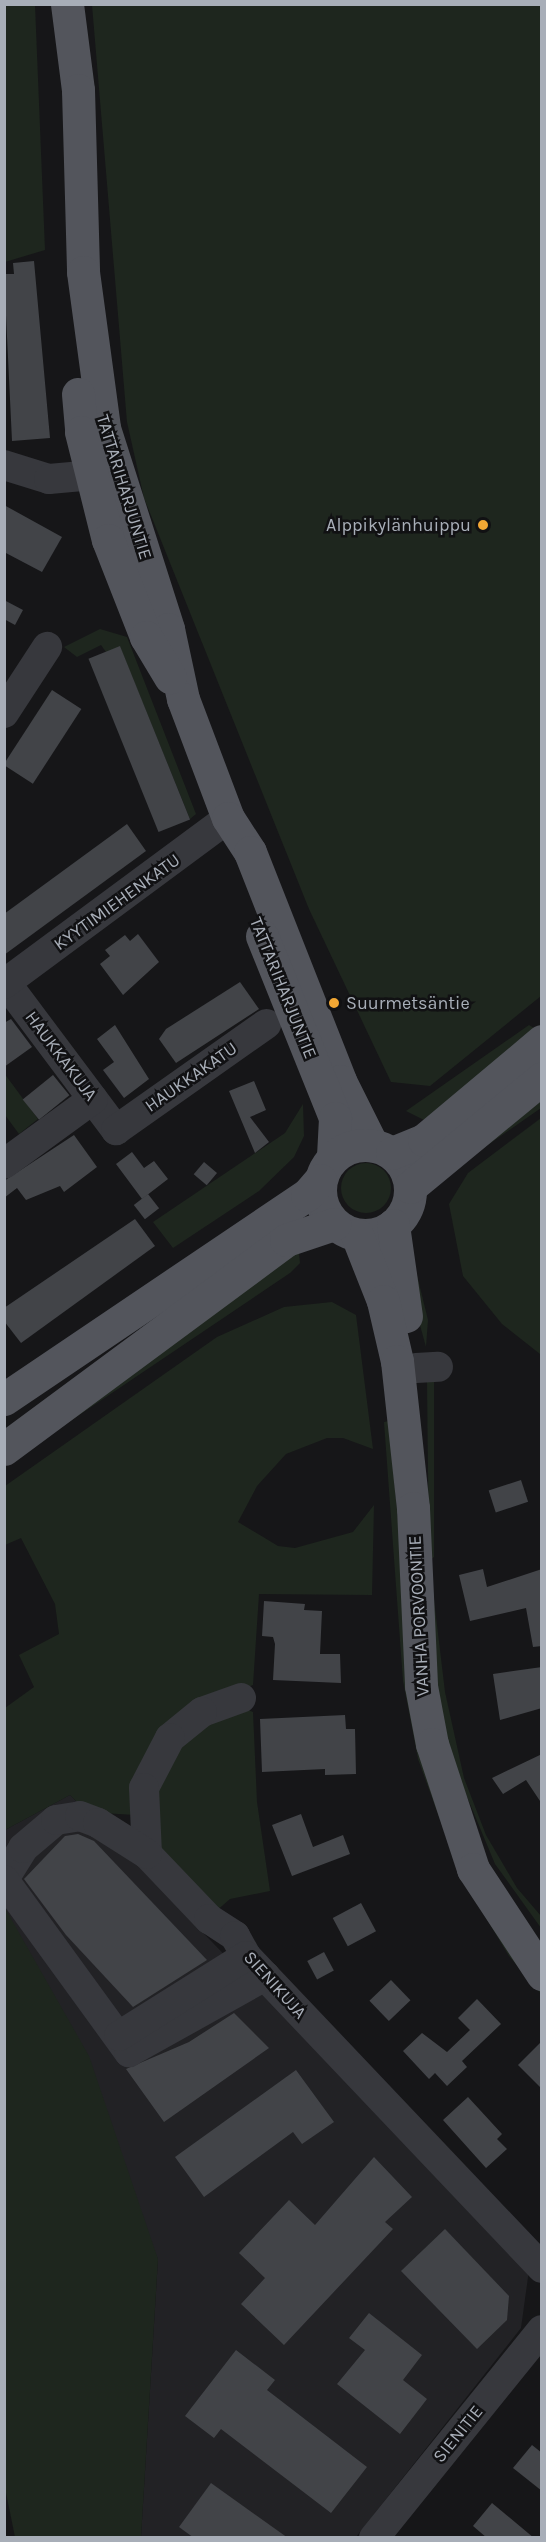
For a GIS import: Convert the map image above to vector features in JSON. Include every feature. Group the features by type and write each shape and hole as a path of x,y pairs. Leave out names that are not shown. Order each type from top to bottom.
{"main road":[{"name":"TATTARIHARJUNTIE","path":"67,4 78,90 83,272 77,384 146,637 183,699 228,818 250,852 340,1081 382,1149"},
{"name":"TATTARIHARJUNTIE","path":"228,818 232,860 335,1118 326,1168"},
{"path":"4,1399 308,1195 326,1168 346,1148 382,1149 424,1140 542,1041"},
{"path":"4,1449 285,1240 345,1229 393,1225 404,1213 410,1187 495,1111 542,1078"},
{"path":"382,1149 410,1187"},
{"path":"326,1168 323,1209 345,1229"},
{"name":"VANHA PORVOONTIE","path":"393,1225 427,1368 423,1448 413,1508"},
{"name":"VANHA PORVOONTIE","path":"345,1229 383,1301 397,1361 413,1508 421,1686 432,1744 473,1869 542,1974"},
{"name":"VANHA PORVOONTIE","path":"460,1828 542,1940"}],"street":[{"path":"4,465 48,479 103,474"},
{"path":"4,713 47,647"},
{"name":"KYYTIMIEHENKATU","path":"5,983 228,818"},
{"name":"HAUKKAKUJA","path":"5,983 116,1130"},
{"name":"HAUKKAKATU","path":"116,1130 266,1024"},
{"path":"4,1164 93,1099"},
{"path":"147,1854 144,1788 170,1738 202,1712 241,1698"},
{"name":"SIENIKUJA","path":"4,1880 23,1848 56,1820 80,1816 98,1823 147,1854 209,1919 235,1936 255,1966 542,2268"},
{"path":"4,1880 116,2038 129,2052 255,1966"},
{"name":"SIENITIE","path":"374,2538 542,2330"}],"shaded area":[{"path":"4,5 35,5 45,250 5,262"},
{"path":"92,5 541,5 541,996 430,1086 391,1082 309,909 144,498 127,422"},
{"path":"100,629 127,637 196,814 190,819 120,647 106,652 101,645 77,657 64,647"},
{"path":"529,1025 539,1031 424,1120 406,1111"},
{"path":"4,1073 38,1119 19,1134 5,1115"},
{"path":"541,1087 541,1108 462,1163"},
{"path":"303,1104 304,1136 294,1157 259,1191 173,1248 153,1222 285,1133"},
{"path":"541,1118 542,1354 540,1354 502,1324 463,1276 449,1204 468,1173"},
{"path":"361,1163 371,1163 384,1170 391,1183 391,1193 384,1206 371,1213 361,1213 352,1209 345,1202 341,1193 341,1183 345,1174 352,1167"},
{"path":"298,1245 300,1263 290,1273 5,1465"},
{"path":"415,1267 428,1320 426,1347 412,1296"},
{"path":"332,1302 356,1315 373,1449 343,1438 327,1438 286,1454 257,1486 238,1522 278,1546 295,1548 353,1532 374,1505 372,1595 259,1594 253,1685 198,1707 135,1815 87,1812 70,1795 5,1830 5,1708 34,1687 19,1655 59,1634 55,1604 21,1538 5,1545 5,1486 217,1337 284,1307"},
{"path":"427,1381 434,1381 434,1557 429,1561"},
{"path":"389,1421 413,1688 541,1994 509,1956 460,1875 418,1759 403,1681 384,1422"},
{"path":"432,1583 445,1692 464,1778 486,1835 517,1888 541,1916 541,1928 495,1864 450,1756 436,1684"},
{"path":"236,1705 253,1712 257,1802 270,1891 230,1899 215,1912 165,1861 152,1828 150,1789 174,1742"},
{"path":"70,1795 529,2270 521,2328 356,2537 141,2537 158,2259 5,1908 5,1830"},
{"path":"5,1908 89,2056 158,2259 141,2537 15,2537 5,2488"}],"building":[{"path":"34,261 50,438 12,441 4,274 14,274 13,263"},
{"path":"4,505 62,537 42,572 4,552"},
{"path":"4,600 23,610 15,625 4,619"},
{"path":"120,646 190,819 159,832 88,659"},
{"path":"52,690 81,709 33,784 4,764"},
{"path":"127,824 146,851 4,955 4,914"},
{"path":"138,934 159,962 123,995 100,964 110,956 105,950 125,935 130,941"},
{"path":"240,982 259,1009 176,1063 159,1039 166,1029"},
{"path":"11,1019 32,1047 4,1067 4,1023"},
{"path":"115,1025 149,1079 124,1098 103,1070 114,1062 97,1039"},
{"path":"53,1075 69,1095 39,1120 23,1100"},
{"path":"254,1081 266,1110 250,1117 269,1142 255,1153 229,1091"},
{"path":"74,1135 97,1167 64,1192 60,1186 26,1200 17,1188 4,1198 4,1181"},
{"path":"132,1152 144,1168 154,1161 168,1179 142,1199 116,1164"},
{"path":"204,1162 217,1173 207,1185 194,1174"},
{"path":"148,1194 159,1208 145,1219 134,1205"},
{"path":"135,1219 155,1246 21,1343 4,1321 4,1308"},
{"path":"521,1480 528,1502 496,1512 489,1491"},
{"path":"483,1569 487,1587 542,1569 542,1646 533,1647 526,1608 470,1621 459,1575"},
{"path":"264,1601 305,1604 304,1610 322,1611 320,1654 340,1654 341,1683 273,1680 275,1644 273,1637 262,1636"},
{"path":"542,1667 542,1708 500,1720 493,1674"},
{"path":"345,1715 346,1729 355,1729 356,1774 325,1775 325,1769 262,1772 260,1719"},
{"path":"542,1754 542,1804 526,1780 503,1794 492,1778"},
{"path":"301,1814 313,1847 343,1835 350,1854 292,1876 272,1825"},
{"path":"78,1834 94,1841 207,1960 133,2007 66,1935 24,1879 65,1836"},
{"path":"361,1903 376,1931 348,1946 333,1918"},
{"path":"324,1952 334,1971 317,1979 307,1961"},
{"path":"391,1980 410,2000 389,2021 369,2001"},
{"path":"477,1999 501,2024 462,2061 467,2067 447,2086 435,2073 429,2079 403,2051 422,2033 447,2052 470,2030 458,2018"},
{"path":"234,2013 269,2048 164,2122 126,2069 189,2042"},
{"path":"542,2041 542,2089 518,2065"},
{"path":"296,2070 334,2122 302,2144 293,2132 204,2197 175,2157"},
{"path":"468,2097 502,2134 497,2139 507,2149 486,2168 443,2120"},
{"path":"374,2157 412,2197 385,2222 393,2229 284,2345 241,2304 265,2278 239,2253 289,2200 315,2225"},
{"path":"445,2229 509,2296 507,2320 477,2349 401,2271"},
{"path":"369,2313 422,2355 403,2380 427,2399 400,2434 337,2384 365,2350 349,2338"},
{"path":"236,2350 275,2380 267,2390 367,2467 331,2513 221,2429 214,2438 185,2416"},
{"path":"532,2445 542,2453 542,2491 513,2468"},
{"path":"211,2483 288,2538 194,2538 179,2527"},
{"path":"492,2503 534,2538 487,2538 473,2526"}],"place":[{"name":"Alppikylänhuippu","path":"483,525"},
{"name":"Suurmetsäntie","path":"334,1003"}]}
